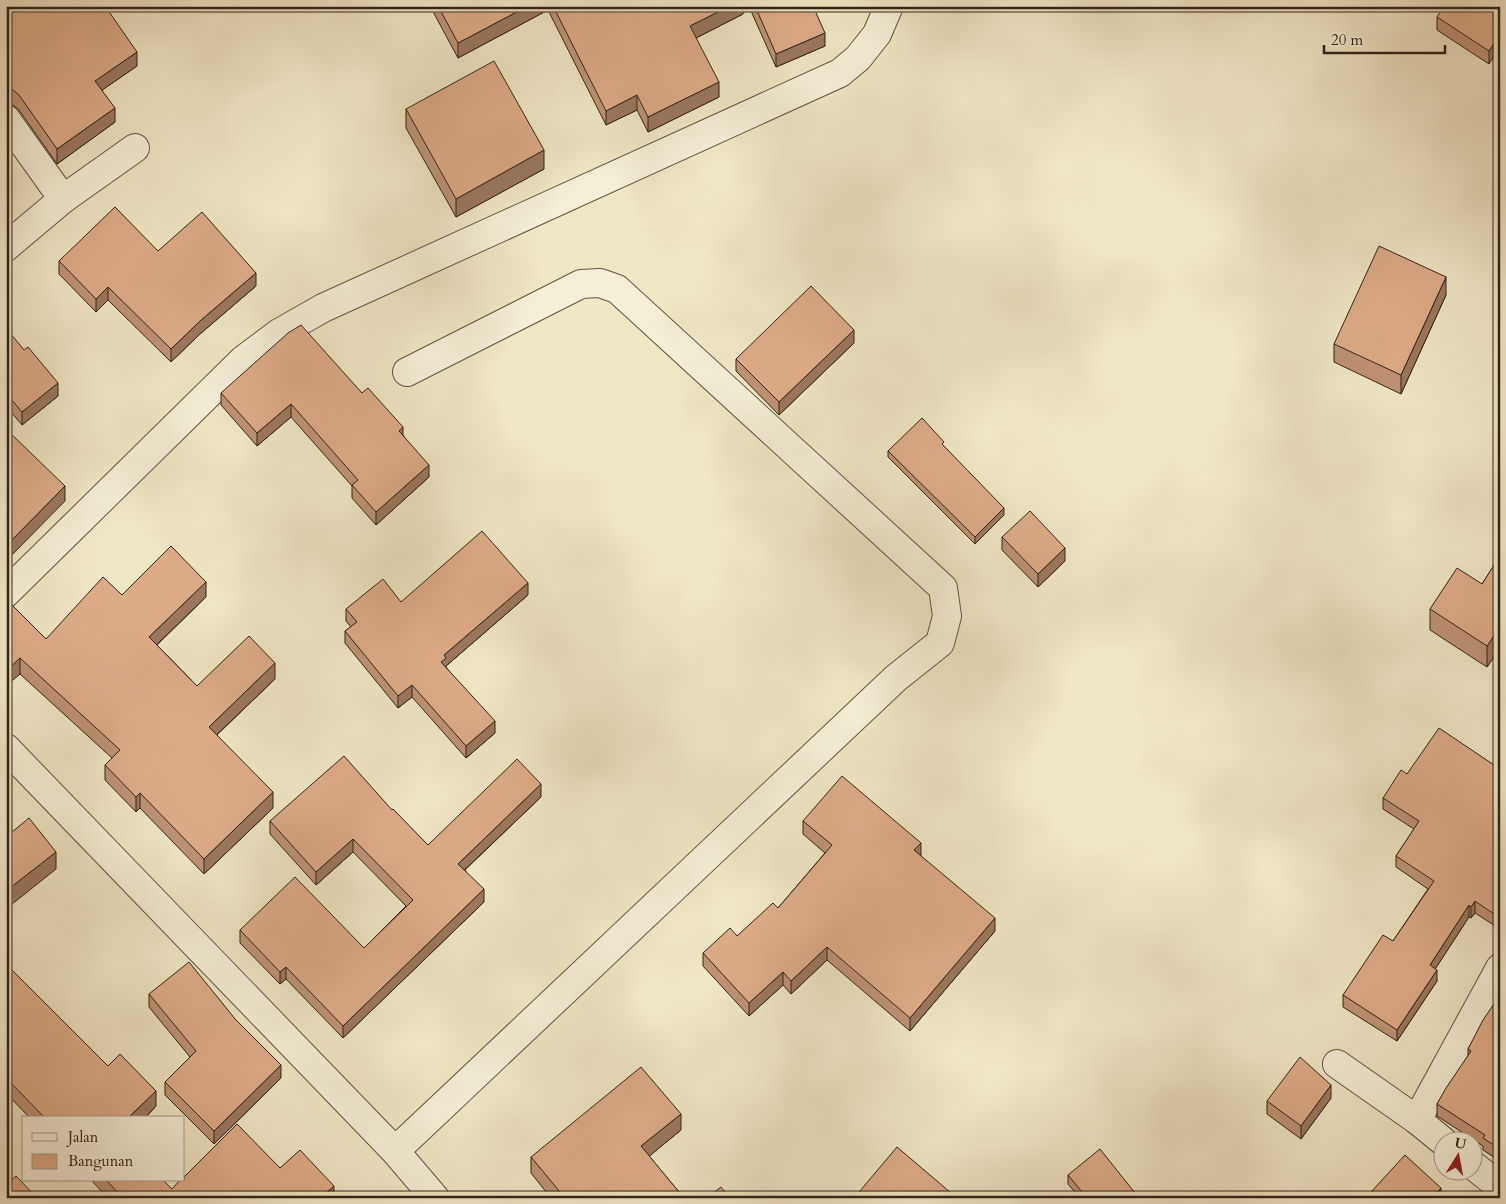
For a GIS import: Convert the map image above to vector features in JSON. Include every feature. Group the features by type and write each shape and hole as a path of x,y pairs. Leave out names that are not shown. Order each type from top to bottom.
{"street":[{"path":"6,593 244,360 279,333 323,308 840,73 858,58 878,34 889,6"},
{"path":"6,119 63,199"},
{"path":"6,247 63,199 135,148"},
{"path":"395,1151 896,678 940,643 947,616 943,588 616,290 600,283 581,284 407,372"},
{"path":"6,748 395,1151 435,1198"},
{"path":"1417,1120 1500,968"},
{"path":"1337,1064 1434,1134"},
{"path":"1484,1174 1500,1187"}],"building":[{"path":"6,6 105,6 137,52 95,81 115,108 57,149 19,95 13,90 9,90 6,86"},
{"path":"438,6 528,6 458,43"},
{"path":"553,6 730,6 690,26 719,82 648,117 637,95 606,111"},
{"path":"755,6 813,6 825,33 776,54"},
{"path":"1444,6 1500,6 1500,34 1489,51 1437,17"},
{"path":"494,61 544,150 456,199 406,109"},
{"path":"115,207 158,251 202,212 256,273 200,321 171,349 108,287 96,299 59,261"},
{"path":"1379,246 1446,277 1401,375 1334,344"},
{"path":"811,286 854,330 779,402 736,359"},
{"path":"301,325 362,393 368,388 403,427 399,431 429,465 376,512 352,485 358,480 291,404 257,433 221,393 288,333"},
{"path":"6,328 24,350 28,347 58,383 22,412 6,393"},
{"path":"922,418 944,442 942,444 1004,508 975,537 888,451"},
{"path":"6,429 65,486 6,546"},
{"path":"1030,511 1065,548 1038,574 1002,537"},
{"path":"482,531 528,583 444,655 446,658 441,662 495,721 466,746 412,685 398,696 345,631 357,622 346,609 383,579 401,602"},
{"path":"171,546 206,582 149,637 197,686 249,636 275,663 209,727 273,792 204,859 140,793 136,797 105,765 120,750 20,658 6,671 6,599 46,639 103,577 122,595"},
{"path":"1500,556 1500,627 1487,646 1430,609 1457,568 1482,584"},
{"path":"1439,728 1500,769 1500,918 1475,901 1471,907 1469,905 1430,965 1437,970 1397,1030 1343,995 1383,935 1393,941 1434,881 1396,856 1419,821 1383,798 1401,770 1407,774"},
{"path":"344,756 392,810 428,845 517,759 541,784 458,864 484,889 343,1026 286,967 280,972 240,930 295,877 364,948 413,900 353,839 316,872 270,821"},
{"path":"842,776 921,843 914,850 995,918 910,1018 827,947 791,981 783,972 749,1003 703,953 730,928 737,936 773,903 778,908 832,845 803,821"},
{"path":"29,818 56,852 6,891 6,837"},
{"path":"189,962 236,1020 281,1065 214,1131 165,1082 196,1051 149,994"},
{"path":"6,964 108,1066 120,1054 156,1091 130,1116 43,1116 6,1078"},
{"path":"1500,995 1500,1149 1484,1139 1484,1132 1480,1132 1437,1104 1471,1051 1468,1049 1483,1020"},
{"path":"1300,1057 1331,1085 1301,1126 1267,1101"},
{"path":"641,1067 681,1114 641,1146 684,1198 565,1198 531,1157"},
{"path":"237,1124 280,1168 300,1150 334,1186 320,1198 123,1198 108,1182 165,1182 172,1189 178,1182 185,1182 185,1176"},
{"path":"897,1147 957,1198 854,1198"},
{"path":"1100,1149 1139,1198 1087,1198 1068,1175"},
{"path":"1405,1155 1441,1188 1432,1198 1379,1198 1372,1191"},
{"path":"16,1176 37,1198 6,1198 6,1185"},
{"path":"721,1187 730,1198 707,1198"}]}
